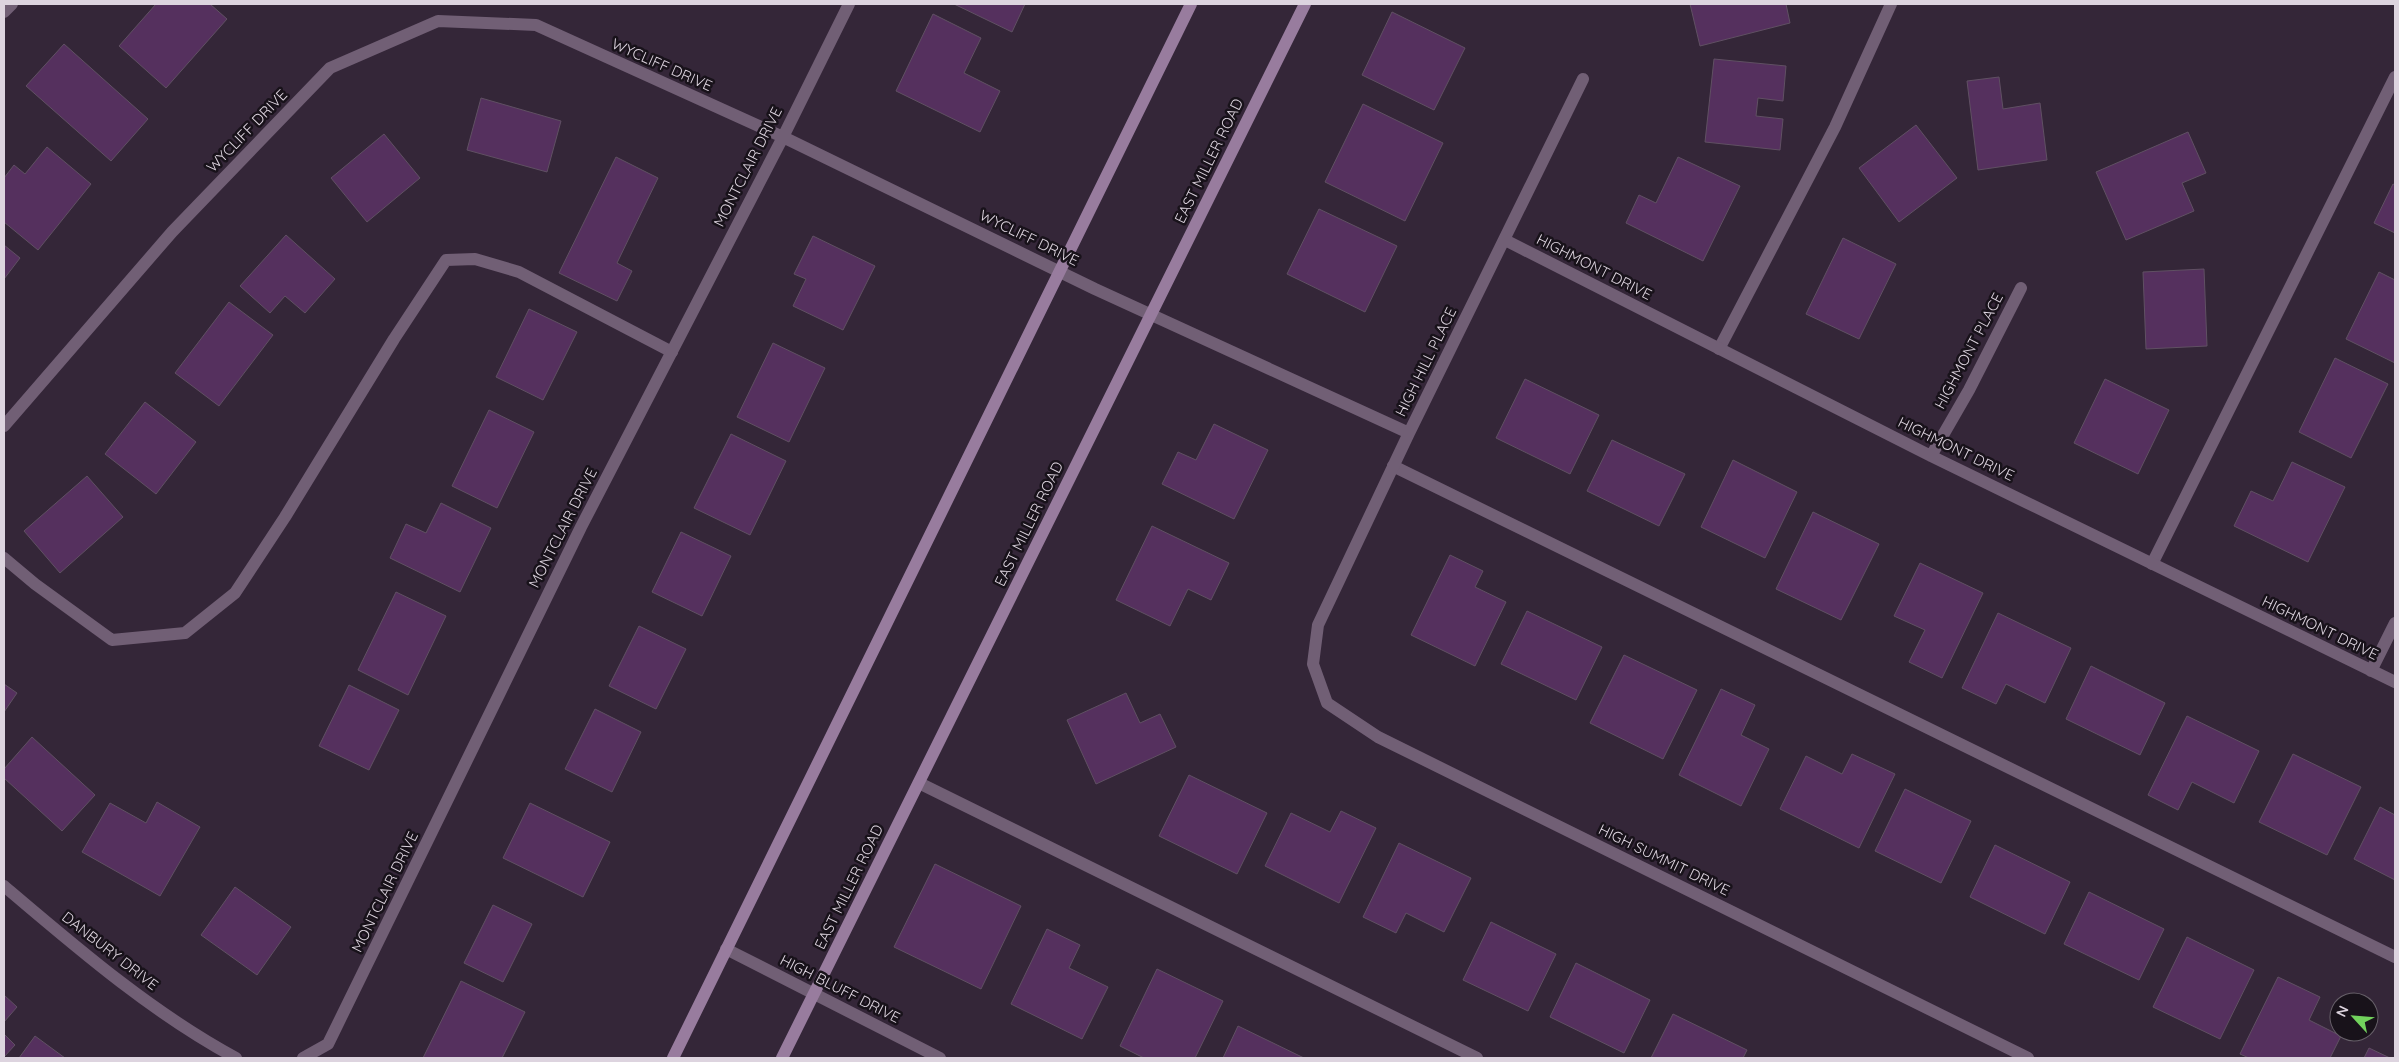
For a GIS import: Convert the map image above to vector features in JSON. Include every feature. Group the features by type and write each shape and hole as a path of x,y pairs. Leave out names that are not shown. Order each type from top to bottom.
{"main road":[{"path":"673,1058 1058,270 1191,4"},
{"name":"EAST MILLER ROAD","path":"782,1058 1305,4"}],"street":[{"path":"4,12 12,4"},
{"name":"MONTCLAIR DRIVE","path":"302,1058 328,1044 581,527 783,137 849,4"},
{"path":"1719,349 1836,127 1892,4"},
{"name":"WYCLIFF DRIVE","path":"4,426 172,232 330,68 438,21 536,26 783,137 1058,270 1409,433"},
{"path":"2152,564 2395,77"},
{"name":"HIGH HILL PLACE","path":"1313,664 1318,625 1409,433 1583,79"},
{"name":"HIGHMONT DRIVE","path":"1505,240 1931,456 2395,682"},
{"path":"4,558 35,584 112,640 185,633 235,593 285,517 394,339 446,260 476,259 519,272 672,352"},
{"name":"HIGHMONT PLACE","path":"1931,456 1969,390 2021,288"},
{"path":"1393,466 2395,957"},
{"path":"2371,671 2395,623"},
{"name":"HIGH SUMMIT DRIVE","path":"1313,664 1327,703 1378,736 2028,1058"},
{"path":"919,783 1477,1058"},
{"name":"DANBURY DRIVE","path":"4,886 94,962 198,1038 236,1058"},
{"name":"HIGH BLUFF DRIVE","path":"726,950 940,1058"}],"building":[{"path":"156,4 210,4 227,19 166,88 119,46"},
{"path":"954,4 1025,4 1012,32"},
{"path":"1690,4 1786,4 1790,23 1700,46"},
{"path":"1392,12 1465,48 1434,110 1362,75"},
{"path":"933,14 981,38 964,73 1000,91 980,132 896,91"},
{"path":"64,44 148,119 111,161 26,86"},
{"path":"1714,59 1786,66 1783,101 1758,98 1756,116 1783,119 1780,150 1705,142"},
{"path":"1999,77 2003,109 2040,103 2047,160 1978,170 1967,81"},
{"path":"481,98 561,121 547,172 467,150"},
{"path":"1363,104 1443,143 1405,221 1325,182"},
{"path":"1916,125 1957,178 1899,222 1859,168"},
{"path":"2188,132 2206,173 2182,183 2194,211 2126,240 2096,172"},
{"path":"384,134 420,178 367,222 331,178"},
{"path":"47,147 91,184 38,250 4,222 4,178 14,165 25,174"},
{"path":"616,157 658,178 617,263 632,271 617,301 559,273"},
{"path":"1678,157 1740,186 1703,261 1626,223 1639,195 1656,203"},
{"path":"2393,184 2395,185 2395,233 2374,223"},
{"path":"1319,209 1397,246 1365,312 1287,274"},
{"path":"286,235 335,279 305,313 285,296 270,313 240,286"},
{"path":"813,236 875,266 843,330 793,306 806,279 794,274"},
{"path":"1843,238 1896,264 1859,339 1806,314"},
{"path":"4,245 20,258 4,279"},
{"path":"2204,269 2207,346 2146,349 2143,272"},
{"path":"2379,272 2395,280 2395,363 2346,339"},
{"path":"229,302 273,335 219,406 175,373"},
{"path":"529,309 577,332 543,400 496,377"},
{"path":"773,343 825,368 789,442 737,417"},
{"path":"2335,358 2388,384 2351,458 2299,432"},
{"path":"1525,379 1599,415 1570,474 1496,438"},
{"path":"2105,379 2169,410 2138,474 2074,443"},
{"path":"145,402 196,442 156,494 105,454"},
{"path":"489,410 534,432 497,508 452,486"},
{"path":"1214,424 1268,450 1234,519 1162,484 1178,452 1196,460"},
{"path":"731,434 786,461 750,535 694,508"},
{"path":"1612,440 1685,474 1659,526 1587,491"},
{"path":"1733,460 1797,492 1765,558 1701,527"},
{"path":"2292,462 2345,487 2308,562 2234,526 2251,491 2273,501"},
{"path":"87,476 123,517 60,573 24,531"},
{"path":"441,503 491,528 460,592 390,558 406,524 426,533"},
{"path":"1813,512 1879,544 1841,620 1776,589"},
{"path":"1152,526 1229,563 1211,600 1188,589 1170,626 1116,600"},
{"path":"681,532 731,556 702,616 652,592"},
{"path":"1450,555 1483,571 1475,587 1506,602 1475,666 1411,635"},
{"path":"1920,563 1983,593 1942,678 1909,662 1925,630 1894,616"},
{"path":"396,592 446,616 408,695 358,670"},
{"path":"1527,611 1602,647 1576,700 1501,664"},
{"path":"1998,613 2071,648 2045,703 2006,684 1996,704 1962,688"},
{"path":"639,626 686,649 656,709 609,686"},
{"path":"1624,655 1697,690 1663,759 1590,723"},
{"path":"2091,666 2165,703 2140,755 2066,719"},
{"path":"4,684 17,693 4,712"},
{"path":"349,685 399,710 369,770 319,746"},
{"path":"1721,689 1755,705 1741,735 1769,749 1741,806 1679,775"},
{"path":"1126,693 1140,723 1160,714 1176,747 1096,784 1067,720"},
{"path":"595,709 641,732 612,792 565,769"},
{"path":"2187,716 2259,751 2234,803 2192,782 2178,810 2148,795"},
{"path":"32,737 95,795 62,831 4,778 4,769"},
{"path":"1852,754 1895,774 1859,848 1780,809 1806,756 1842,774"},
{"path":"2293,754 2361,787 2327,855 2259,822"},
{"path":"1189,775 1267,813 1237,874 1159,836"},
{"path":"1905,789 1971,821 1941,883 1875,851"},
{"path":"157,802 200,827 160,896 82,852 110,803 146,823"},
{"path":"530,803 610,842 583,897 503,858"},
{"path":"2380,807 2395,815 2395,880 2354,859"},
{"path":"1341,811 1376,828 1339,903 1265,866 1291,813 1330,832"},
{"path":"1399,843 1471,878 1444,932 1406,913 1396,933 1363,917"},
{"path":"1995,845 2070,882 2045,934 1970,897"},
{"path":"935,864 1021,906 981,989 894,947"},
{"path":"235,887 291,927 257,975 201,935"},
{"path":"2089,892 2164,929 2139,980 2064,944"},
{"path":"493,905 532,924 503,982 464,963"},
{"path":"1491,922 1556,954 1528,1011 1463,980"},
{"path":"1047,929 1080,945 1069,968 1108,987 1082,1039 1011,1004"},
{"path":"2187,937 2254,970 2220,1039 2153,1007"},
{"path":"1576,963 1650,1000 1624,1053 1550,1017"},
{"path":"1157,969 1223,1001 1195,1058 1144,1058 1120,1046"},
{"path":"2278,977 2320,997 2309,1020 2329,1030 2329,1042 2338,1042 2330,1058 2249,1058 2240,1054"},
{"path":"461,981 525,1012 502,1058 423,1058"},
{"path":"4,995 17,1007 4,1022"},
{"path":"1673,1014 1747,1050 1743,1058 1651,1058"},
{"path":"1238,1026 1304,1058 1223,1058"},
{"path":"4,1034 15,1045 4,1057"},
{"path":"35,1036 65,1058 19,1058"},
{"path":"2369,1048 2390,1058 2364,1058"}]}
